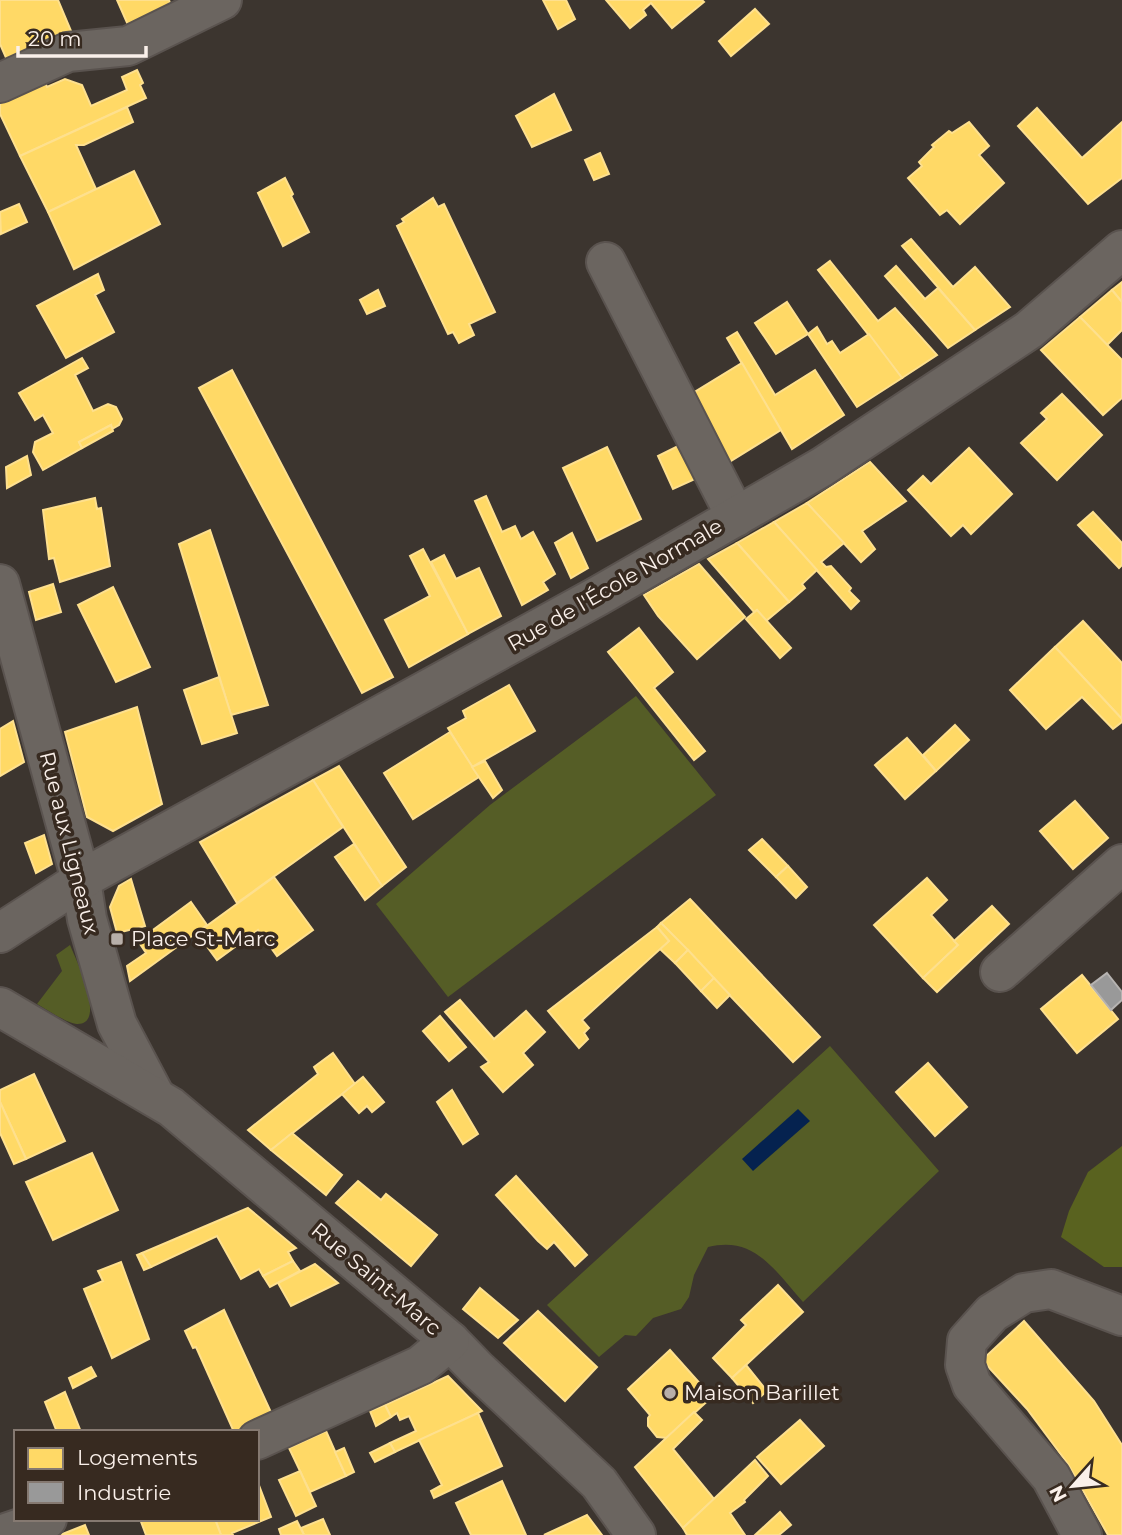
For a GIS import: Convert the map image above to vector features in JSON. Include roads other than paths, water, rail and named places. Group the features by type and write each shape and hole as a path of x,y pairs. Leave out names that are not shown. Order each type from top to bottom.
{"street":[{"path":"0,83 68,52 128,46 222,0"},
{"name":"Rue de l'École Normale","path":"0,933 81,880 598,596 822,467 1029,330 1122,250"},
{"path":"606,262 736,517"},
{"name":"Rue aux Ligneaux","path":"0,584 81,880 87,919 117,1024 155,1096"},
{"path":"1000,972 1122,864"},
{"name":"Rue Saint-Marc","path":"0,1007 155,1096 450,1341 599,1483 636,1535"},
{"path":"86,1057 117,1024"},
{"path":"1082,1535 1051,1477 972,1385 965,1365 967,1341 992,1313 1024,1293 1051,1289 1122,1316"},
{"path":"259,1439 421,1365 450,1341"},
{"path":"0,1535 41,1521"}],"water":[{"path":"798,1109 810,1121 753,1171 742,1159"}],"place":[{"name":"Place St-Marc","path":"117,939"},
{"name":"Maison Barillet","path":"670,1393"}]}
